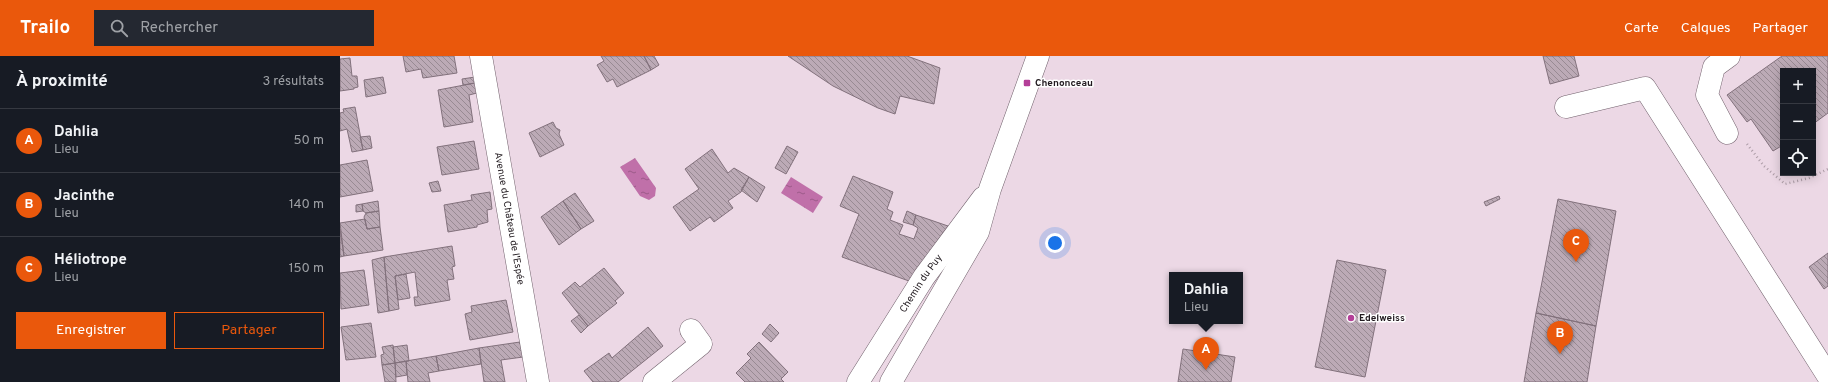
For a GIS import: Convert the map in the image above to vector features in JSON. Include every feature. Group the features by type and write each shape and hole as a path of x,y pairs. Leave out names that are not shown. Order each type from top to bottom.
{"street":[{"name":"Avenue du Château de l'Espée","path":"481,56 538,382"},
{"name":"Chemin du Puy","path":"891,382 978,232 990,189 1038,56"},
{"path":"1726,133 1707,95 1714,67 1729,56"},
{"path":"1566,107 1645,88 1828,376"},
{"name":"Chemin du Puy","path":"858,382 924,276 990,189"},
{"path":"654,382 701,344 691,330"}],"path":[{"path":"1726,133 1740,134 1764,166 1785,184 1808,178 1828,169"}],"water":[{"path":"635,158 656,188 655,196 649,200 640,196 620,167"},
{"path":"791,177 823,197 813,213 781,193"}],"building":[{"path":"403,56 454,56 457,73 423,78 421,69 406,72"},
{"path":"601,56 644,56 651,70 617,87 613,79 607,82 597,65 604,61"},
{"path":"644,56 654,56 659,65 651,70"},
{"path":"788,56 907,56 940,68 934,104 900,96 895,114 878,108 833,86"},
{"path":"1543,56 1574,56 1579,76 1550,84"},
{"path":"1782,56 1828,56 1828,113 1816,122 1816,68 1780,68 1780,147 1773,151 1751,119 1747,122 1727,95"},
{"path":"350,58 352,76 357,76 358,87 340,91 340,59"},
{"path":"383,77 386,93 366,97 364,80"},
{"path":"475,77 475,83 463,85 462,79"},
{"path":"475,83 477,93 469,95 473,122 444,127 438,90"},
{"path":"355,107 363,150 352,152 347,129 340,131 340,113 344,112 343,109"},
{"path":"553,122 556,128 560,130 559,134 564,145 540,157 529,133"},
{"path":"370,136 372,148 363,150 360,137"},
{"path":"474,141 479,169 442,175 437,147"},
{"path":"787,146 798,152 786,174 775,168"},
{"path":"712,149 728,173 734,168 749,177 741,192 728,201 733,208 714,222 710,217 690,231 673,207 699,189 685,169"},
{"path":"367,160 373,191 340,197 340,165"},
{"path":"853,176 893,192 887,209 893,212 890,220 903,225 899,234 914,239 918,228 913,225 916,215 948,226 909,281 842,257 859,214 840,206"},
{"path":"749,177 765,187 757,202 741,190"},
{"path":"438,181 441,191 432,192 429,183"},
{"path":"490,192 492,209 487,210 488,222 477,225 477,227 448,232 444,205 472,200 471,195"},
{"path":"575,193 594,221 581,229 563,201"},
{"path":"1499,196 1500,199 1486,206 1484,202"},
{"path":"1558,199 1616,211 1596,326 1536,313"},
{"path":"378,201 379,211 366,213 363,211 362,204"},
{"path":"563,201 581,229 559,245 541,217"},
{"path":"362,204 363,211 356,212 356,205"},
{"path":"379,211 380,227 367,229 364,217 366,213"},
{"path":"907,211 916,215 913,225 903,222"},
{"path":"365,219 367,229 380,227 383,250 344,256 340,223"},
{"path":"340,229 344,256 340,257"},
{"path":"452,246 455,266 452,267 454,279 447,280 450,300 415,306 414,297 418,297 415,272 395,276 399,309 389,311 384,257"},
{"path":"1828,253 1828,286 1824,289 1809,267"},
{"path":"384,257 389,311 378,313 372,260"},
{"name":"Edelweiss","path":"1337,260 1386,270 1365,377 1315,367"},
{"path":"604,268 624,293 615,301 617,303 588,326 562,293 575,282 580,287"},
{"path":"364,270 369,305 341,309 340,273"},
{"path":"406,274 410,298 398,300 395,276"},
{"path":"506,300 513,332 470,340 465,314 472,312 471,306"},
{"path":"1536,313 1596,326 1587,382 1524,382"},
{"path":"579,315 588,326 581,333 571,321"},
{"path":"371,323 376,357 346,360 341,327"},
{"path":"770,324 779,333 771,342 762,334"},
{"path":"648,327 663,346 618,382 593,382 584,371 609,353 612,358"},
{"path":"520,342 523,357 501,360 505,382 484,382 479,348"},
{"path":"759,342 788,372 781,379 784,382 745,382 736,373 751,358 747,354"},
{"path":"393,345 395,363 382,365 381,355 384,354 382,347"},
{"path":"407,345 409,361 395,363 393,347"},
{"path":"479,348 481,364 439,371 436,356"},
{"path":"1183,349 1235,357 1231,382 1178,382"},
{"path":"436,356 439,371 428,373 430,382 408,382 406,361"},
{"path":"406,361 407,375 396,377 395,363"},
{"path":"395,363 396,382 385,382 382,365"}],"place":[{"name":"Chenonceau","path":"1027,83"},
{"name":"Héliotrope","path":"1576,262"},
{"name":"Edelweiss","path":"1351,318"},
{"name":"Jacinthe","path":"1560,354"},
{"name":"Dahlia","path":"1206,370"}]}
